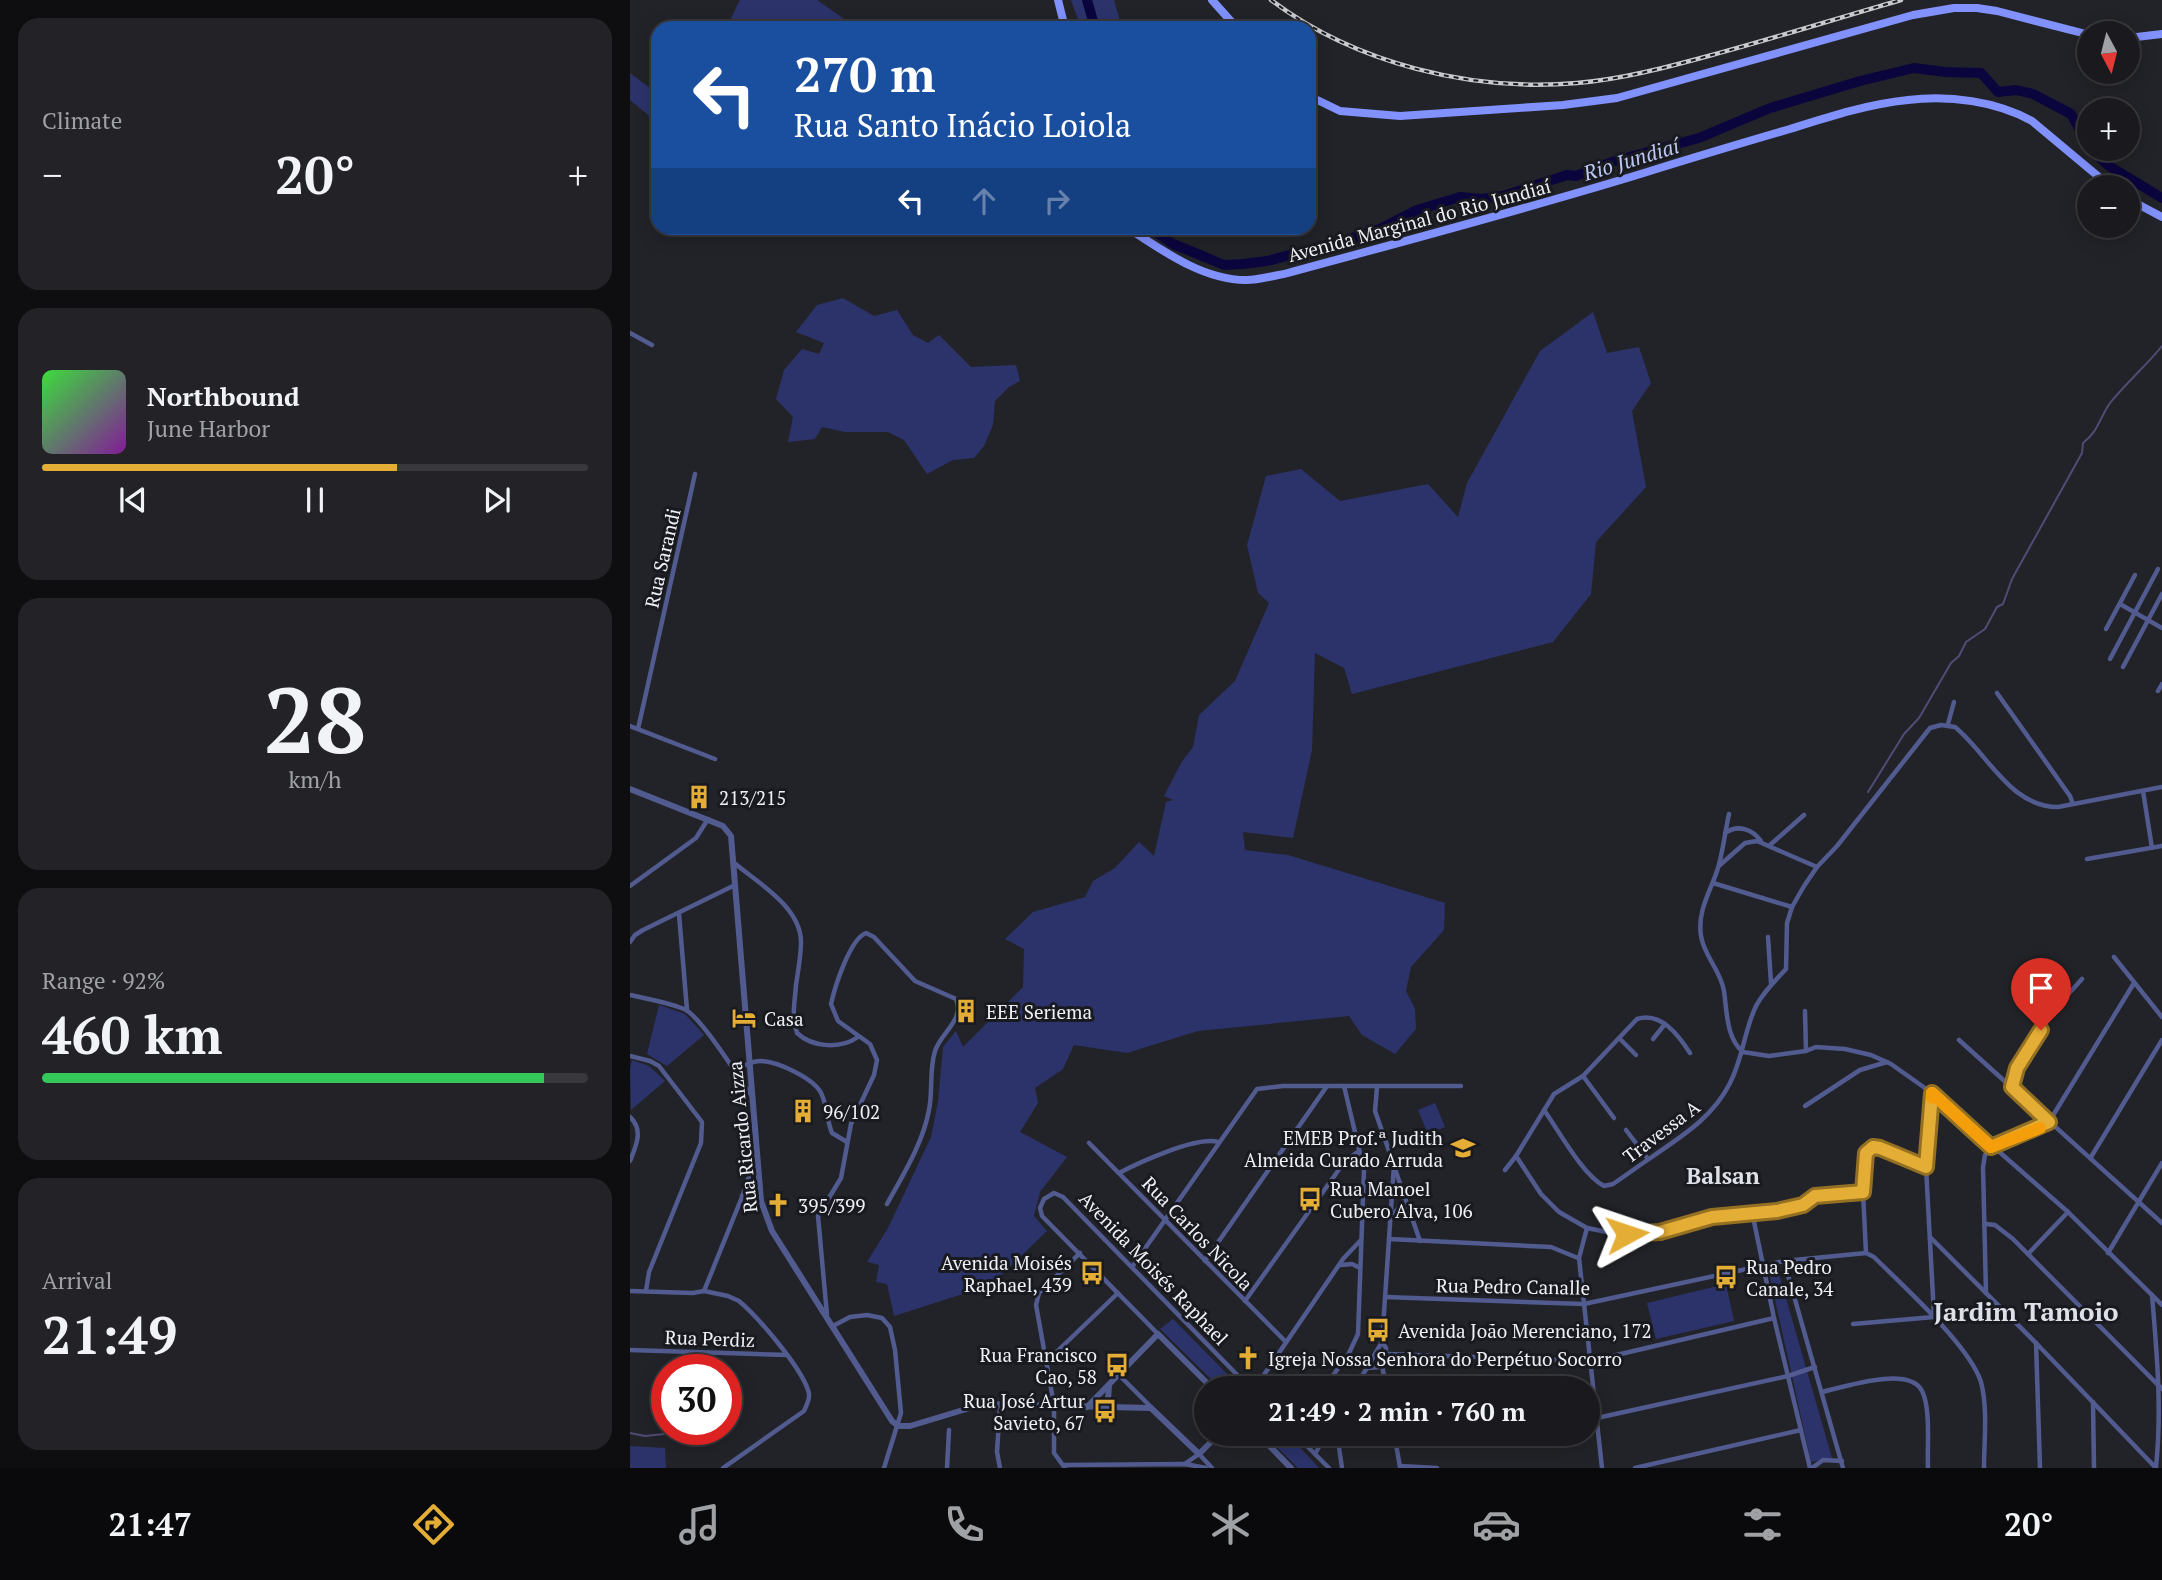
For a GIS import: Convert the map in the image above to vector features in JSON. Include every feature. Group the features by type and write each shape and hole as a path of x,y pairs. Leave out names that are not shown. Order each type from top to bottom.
{"main road":[{"path":"1058,0 1063,21"},
{"path":"1212,0 1231,21"},
{"path":"1316,99 1340,111 1399,116 1563,105 1617,98 1913,15 1954,8 1997,11 2077,33"},
{"path":"2140,37 2162,34"},
{"name":"Avenida Marginal do Rio Jundiaí","path":"1140,235 1191,266 1226,279 1249,280 1284,274 1506,213 1826,118 1882,103 1912,99 1995,105 2020,115 2032,121 2097,175"},
{"path":"2140,205 2162,217"}],"street":[{"path":"630,333 652,345"},
{"name":"Rua Sarandi","path":"638,729 695,474"},
{"path":"2110,659 2158,569"},
{"path":"2106,629 2134,575"},
{"path":"2123,667 2162,594"},
{"path":"2120,604 2162,628"},
{"path":"2158,691 2162,684"},
{"path":"1997,693 2073,804"},
{"path":"1948,724 1954,702"},
{"path":"1713,883 1792,907 1817,867 1837,846 1924,733 1935,726 1948,724 1964,734 2003,779 2027,800 2048,807 2162,787"},
{"path":"630,726 715,759"},
{"path":"630,789 708,819 696,838 630,886"},
{"path":"2143,791 2152,848"},
{"path":"1729,814 1718,867 1702,911 1701,936 1724,986 1734,1041 1743,1052 1769,1056 1816,1047 1845,1049 1888,1062 1932,1093 2068,1212 2162,1305"},
{"path":"1770,845 1804,815"},
{"name":"Rua Ricardo Aizza","path":"708,819 729,831 761,1201 772,1231 880,1404 901,1426"},
{"path":"1725,833 1736,828 1744,829 1759,837 1762,842"},
{"path":"1718,867 1745,843 1762,842 1817,867"},
{"path":"2087,859 2162,846"},
{"path":"733,862 785,905 800,927 801,941 793,1015 797,1033 814,1043 829,1045 850,1042 858,1037"},
{"path":"630,942 643,930 735,885"},
{"name":"Travessa A","path":"1544,1110 1581,1163 1601,1185 1607,1186 1614,1184 1689,1131 1707,1116 1730,1083 1743,1052 1752,1016 1771,984 1786,969 1786,930 1792,907"},
{"path":"679,914 687,1010"},
{"path":"827,1316 817,1223 823,1206 841,1178 851,1124 877,1068 874,1049 838,1021 831,1003 853,946 863,933 874,937 915,981 948,995 957,1002 958,1016 938,1042 932,1065 928,1116 907,1167 887,1204"},
{"path":"1768,937 1771,984"},
{"path":"2114,957 2162,1017"},
{"path":"2012,1087 2017,1068 2053,1012 2082,979"},
{"path":"1986,1293 1985,1155 1991,1147 2049,1122 2134,983"},
{"path":"630,993 687,1010 734,1067 741,1082 753,1096"},
{"path":"1805,1011 1806,1051"},
{"path":"1505,1170 1554,1094 1583,1076 1641,1017 1665,1024 1679,1036 1690,1053"},
{"path":"1653,1040 1665,1024"},
{"path":"1620,1039 1636,1055"},
{"path":"1959,1040 2162,1223"},
{"path":"2091,1157 2162,1040"},
{"path":"630,1056 659,1066 702,1122 701,1143 649,1272 646,1291"},
{"path":"734,1067 743,1067 750,1062 771,1062 817,1085 832,1133 846,1142"},
{"path":"1805,1106 1860,1070 1888,1062"},
{"path":"1583,1076 1614,1118"},
{"path":"1205,1261 1327,1086"},
{"path":"1333,1376 1349,1353 1357,1334 1364,1178 1344,1086"},
{"path":"1132,1267 1254,1092 1260,1088 1461,1086"},
{"path":"1377,1087 1375,1111 1420,1241"},
{"path":"1932,1093 1926,1167 1934,1317"},
{"path":"630,1117 637,1124 638,1130 637,1143 630,1161"},
{"path":"1626,1130 1648,1159"},
{"path":"1119,1173 1186,1146 1210,1140 1218,1143"},
{"name":"Rua Carlos Nicola","path":"1089,1143 1286,1342"},
{"path":"1926,1167 1880,1148 1873,1147 1866,1153 1863,1192 1866,1253 1874,1257 1924,1306 1973,1364 1982,1384 1984,1398 1984,1468"},
{"path":"704,1291 742,1197 757,1151"},
{"path":"1245,1301 1345,1161 1359,1151"},
{"path":"1516,1156 1549,1205 1587,1228 1616,1234 1660,1232 1712,1217 1777,1211 1798,1206 1815,1196 1863,1192"},
{"path":"2108,1253 2162,1163"},
{"path":"1384,1376 1382,1365 1387,1354 1382,1342 1394,1165"},
{"path":"742,1197 753,1193 761,1201"},
{"name":"Avenida Moisés Raphael","path":"1200,1376 1040,1212 1040,1205 1051,1194 1057,1193 1063,1197 1241,1376"},
{"path":"1389,1217 1399,1208 1410,1208"},
{"path":"1752,1212 1774,1318 1811,1468 1823,1460 1842,1461"},
{"path":"2028,1254 2068,1212"},
{"path":"1986,1224 1995,1225 2004,1231 2162,1389"},
{"path":"1587,1228 1578,1258 1592,1376"},
{"path":"1930,1237 2156,1468"},
{"path":"1389,1239 1551,1247 1578,1258"},
{"path":"1262,1376 1343,1259 1361,1240"},
{"path":"1080,1253 1037,1297 1037,1313 1054,1405 1054,1453 1065,1466 1185,1464 1206,1468"},
{"name":"Rua Pedro Canalle","path":"1385,1297 1584,1304 1784,1261 1866,1253"},
{"path":"1784,1261 1843,1468"},
{"path":"1340,1266 1352,1264 1360,1268"},
{"path":"630,1291 704,1291 739,1301 789,1355 809,1392 804,1411 723,1468"},
{"path":"1046,1363 1118,1293"},
{"path":"1924,1306 1933,1293"},
{"path":"2152,1295 2162,1389 2156,1468"},
{"path":"833,1326 850,1317 867,1315 882,1318 890,1327 895,1350 901,1426 884,1468"},
{"path":"1853,1324 1934,1317"},
{"path":"1387,1354 1591,1362 1774,1318"},
{"path":"1087,1406 1158,1334"},
{"path":"1363,1376 1382,1342"},
{"path":"2036,1343 2040,1468"},
{"name":"Rua Perdiz","path":"630,1350 789,1355"},
{"path":"1368,1368 1382,1365"},
{"path":"1600,1417 1788,1376 1815,1367"},
{"path":"1118,1374 1212,1468"},
{"path":"1822,1392 1880,1379 1912,1381 1920,1387 1926,1404 1928,1468"},
{"path":"1110,1383 1108,1400 1116,1407"},
{"path":"2093,1402 2094,1468"},
{"path":"901,1426 972,1406 1000,1404 1152,1408"},
{"path":"1000,1404 997,1452 1000,1468"},
{"path":"947,1468 949,1430"},
{"path":"1635,1468 1801,1430"},
{"path":"1185,1464 1207,1446"},
{"path":"1270,1446 1291,1468"},
{"path":"1306,1446 1329,1468"},
{"path":"1314,1454 1319,1446"},
{"path":"1339,1446 1342,1468"},
{"path":"1396,1446 1400,1467 1437,1468"},
{"path":"1600,1446 1602,1468"}],"shaded area":[{"path":"740,0 817,0 847,21 730,21"},
{"path":"1071,0 1114,0 1120,21 1078,21"},
{"path":"630,73 651,89 651,117 630,100"},
{"path":"843,298 874,316 897,310 913,335 928,343 939,335 971,367 1016,365 1020,381 1009,387 995,401 993,425 984,446 974,458 953,460 927,474 904,440 888,432 845,432 822,427 815,439 788,442 793,417 776,399 784,370 802,349 819,354 824,343 796,332 817,305"},
{"path":"1593,312 1607,353 1639,347 1651,383 1632,411 1646,487 1596,542 1591,594 1553,642 1352,694 1344,668 1315,653 1312,750 1293,838 1243,832 1245,850 1288,855 1445,903 1444,930 1411,967 1406,991 1415,1009 1416,1029 1395,1054 1362,1035 1349,1016 1198,1031 1127,1053 1074,1045 1063,1069 1035,1088 1038,1103 1020,1132 1067,1157 1040,1192 1034,1216 1047,1231 991,1285 894,1316 887,1284 876,1282 879,1265 867,1262 888,1228 931,1137 938,1102 943,1047 956,1031 963,1047 1023,987 1024,949 1005,939 1033,912 1085,897 1093,881 1115,868 1139,842 1154,856 1166,802 1173,800 1164,796 1181,763 1193,747 1199,715 1235,681 1269,603 1258,593 1247,545 1266,476 1301,469 1340,501 1428,484 1458,517 1467,483 1540,351"},
{"path":"659,1005 685,1014 704,1035 667,1066 647,1054"},
{"path":"632,1060 649,1066 665,1081 631,1110 630,1069"},
{"path":"1435,1103 1445,1127 1428,1134 1418,1110"},
{"path":"1774,1273 1779,1274 1832,1458 1811,1462 1770,1277"},
{"path":"1726,1284 1734,1321 1656,1339 1647,1303"},
{"path":"1173,1319 1229,1376 1208,1376 1160,1329"},
{"path":"630,1446 665,1448 666,1468 630,1468"},
{"path":"1276,1446 1299,1446 1319,1468 1298,1468"}],"waterway":[{"name":"Rio Jundiaí","path":"1087,0 1093,21"},
{"name":"Rio Jundiaí","path":"1160,235 1173,244 1224,265 1267,261 1380,229 1417,210 1460,197 1482,199 1503,196 1567,175 1576,176 1615,161 1699,138 1770,108 1914,68 1981,73 1998,92 2016,90 2033,94 2071,114 2077,124"},
{"name":"Rio Jundiaí","path":"2103,161 2162,198"},
{"path":"1868,792 1904,734 1919,718 1966,642 1985,629 1997,607 2003,604 2012,579 2082,453 2083,443 2095,429 2110,403 2162,346"},
{"path":"630,1433 651,1435"}],"railway":[{"path":"1271,0 1302,21"},
{"path":"1316,28 1377,57 1416,69 1456,78 1537,85 1611,79 1645,72 1901,0"}],"slow traffic":[{"path":"1932,1098 1932,1093 1991,1147 2040,1128"}],"place":[{"name":"213/215","path":"699,797"},
{"name":"EEE Seriema","path":"966,1011"},
{"name":"Casa","path":"744,1018"},
{"name":"96/102","path":"803,1111"},
{"name":"EMEB Prof.ª Judith Almeida Curado Arruda","path":"1463,1148"},
{"name":"Rua Manoel Cubero Alva, 106","path":"1310,1199"},
{"name":"395/399","path":"778,1205"},
{"name":"Avenida Moisés Raphael, 439","path":"1092,1273"},
{"name":"Rua Pedro Canale, 34","path":"1726,1277"},
{"name":"Avenida João Merenciano, 172","path":"1378,1330"},
{"name":"Igreja Nossa Senhora do Perpétuo Socorro","path":"1248,1358"},
{"name":"Rua Francisco Cao, 58","path":"1117,1365"},
{"name":"Rua José Artur Savieto, 67","path":"1105,1411"}],"district":[{"name":"Balsan","path":"1723,1175"},
{"name":"Jardim Tamoio","path":"2026,1311"}],"route":[{"path":"1627,1234 1660,1232 1712,1217 1777,1211 1803,1205 1815,1196 1863,1192 1864,1162 1866,1153 1873,1147 1926,1167 1932,1093 1991,1147 2041,1127 2049,1122 2012,1087 2017,1068 2041,1030"}]}
